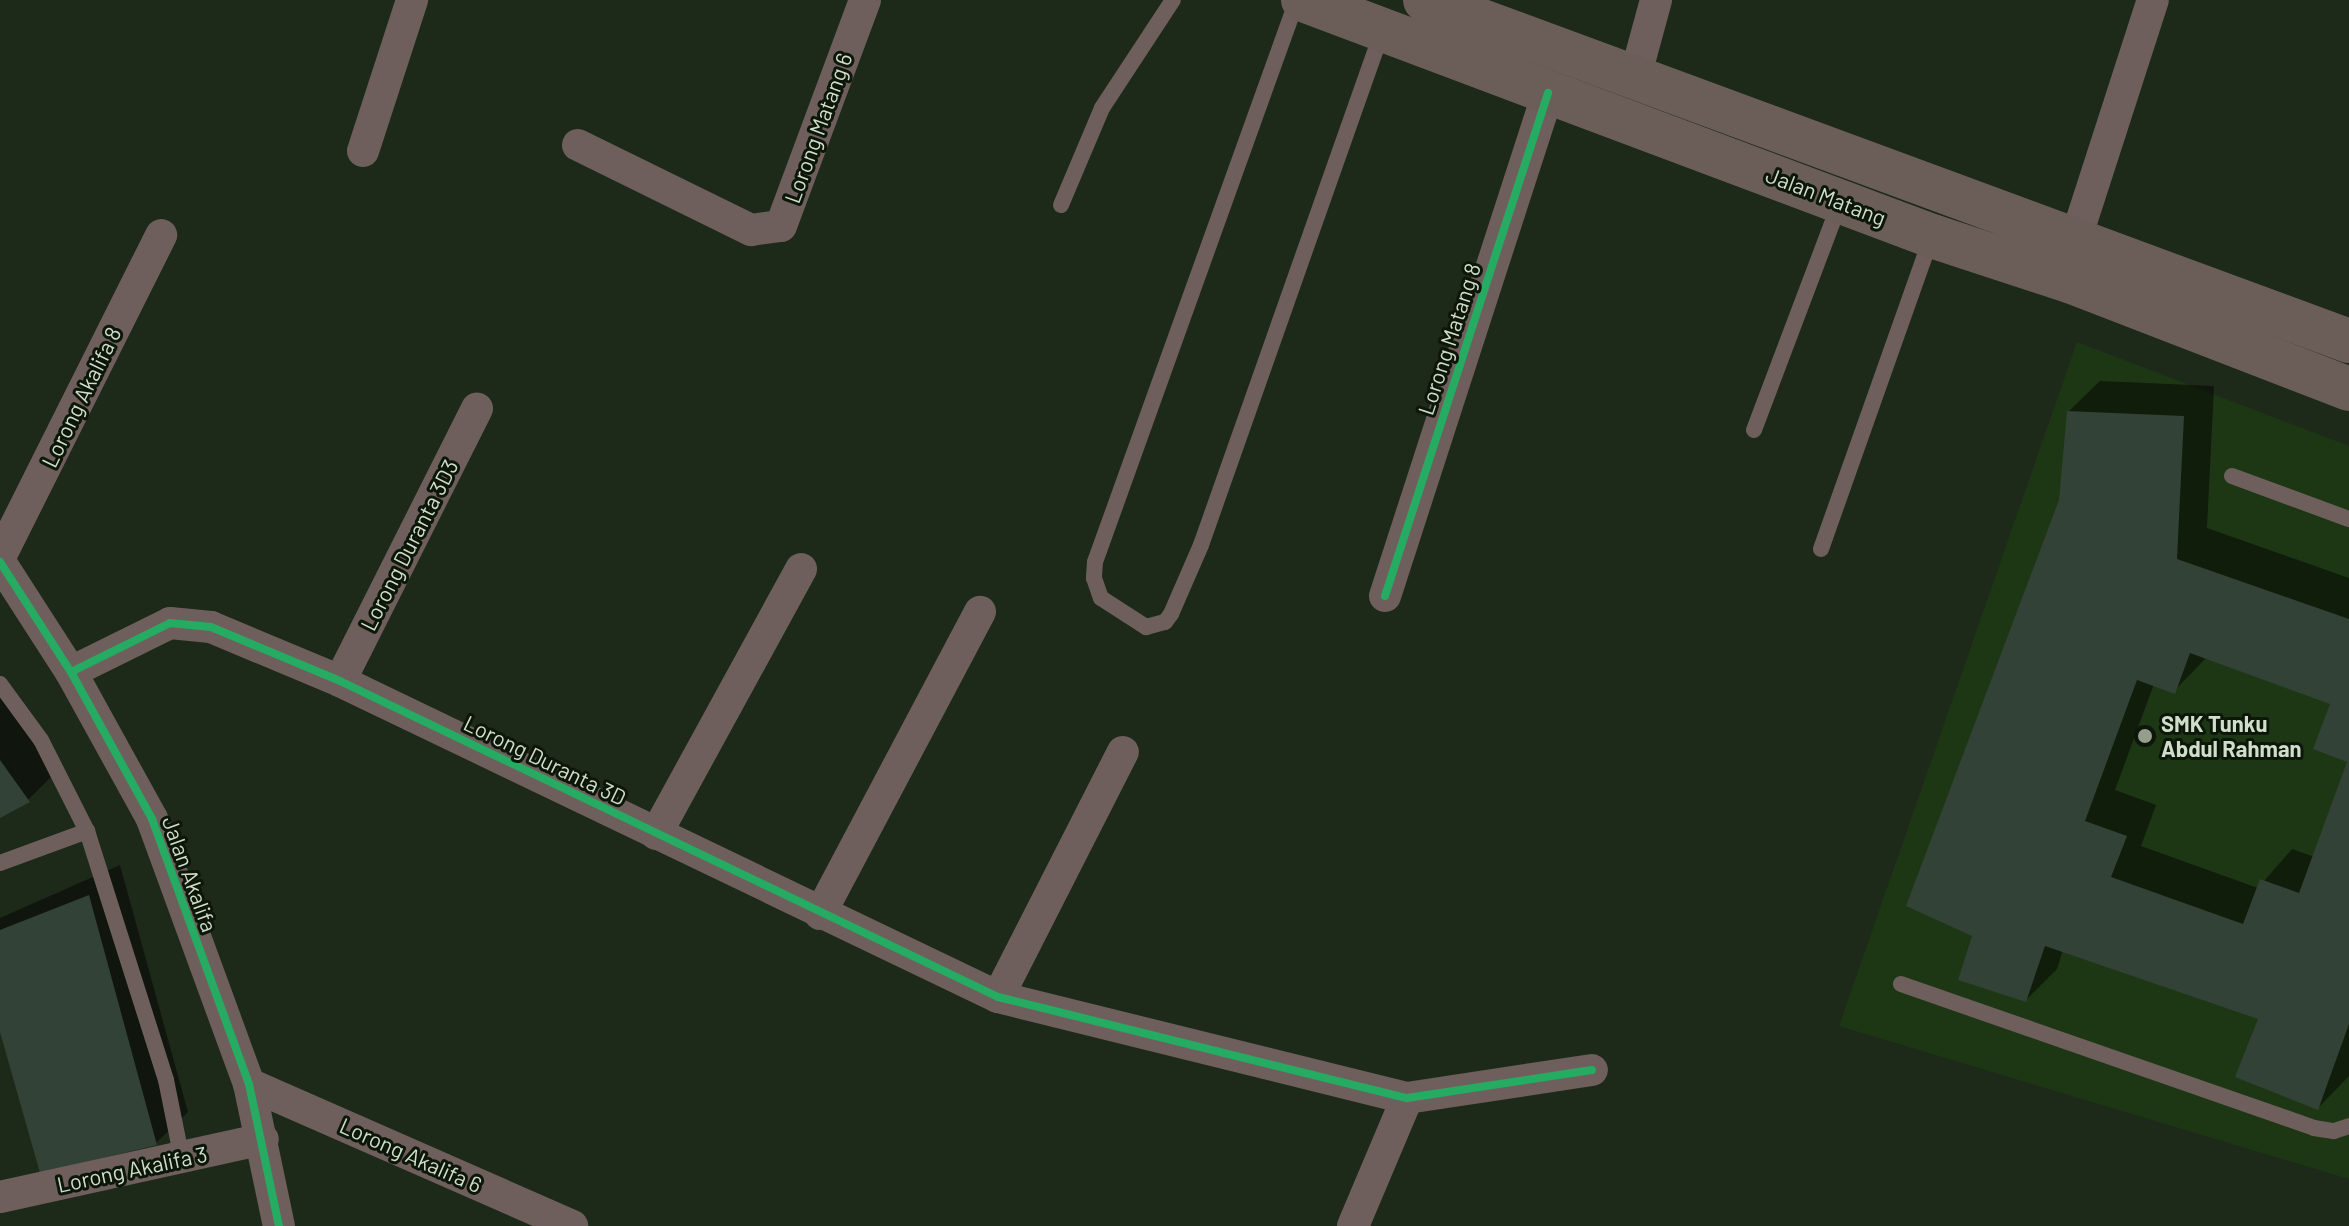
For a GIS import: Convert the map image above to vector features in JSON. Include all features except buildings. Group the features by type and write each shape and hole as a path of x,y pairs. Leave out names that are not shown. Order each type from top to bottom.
{"main road":[{"name":"Jalan Matang","path":"1303,0 1932,236 2072,282 2349,389"},
{"name":"Jalan Matang","path":"1425,0 1634,81 2349,341"}],"street":[{"path":"363,151 412,0"},
{"name":"Lorong Matang 6","path":"578,145 751,230 781,226 865,0"},
{"path":"1634,81 1656,0"},
{"path":"2075,241 2153,0"},
{"name":"Lorong Matang 8","path":"1385,596 1548,93"},
{"name":"Lorong Akalifa 8","path":"0,560 161,235"},
{"name":"Lorong Duranta 3D3","path":"340,681 477,409"},
{"name":"Jalan Akalifa","path":"0,560 71,672 152,819 249,1084 279,1226"},
{"path":"656,834 801,569"},
{"path":"820,914 980,612"},
{"name":"Lorong Duranta 3D","path":"71,672 170,623 211,627 340,681 998,997 1407,1098"},
{"path":"998,997 1123,752"},
{"path":"1353,1226 1407,1098 1592,1070"},
{"name":"Lorong Akalifa 6","path":"249,1084 572,1226"},
{"name":"Lorong Akalifa 3","path":"0,1197 263,1139"}],"lane":[{"path":"1061,205 1102,108 1173,0"},
{"path":"1297,0 1095,562 1094,578 1101,598 1146,627 1165,622 1171,614 1201,545 1382,30"},
{"path":"1754,430 1841,201"},
{"path":"1821,549 1932,236"},
{"path":"2232,476 2349,519"},
{"path":"0,684 41,740 87,831 166,1080 182,1159"},
{"path":"0,863 87,831"},
{"path":"1901,984 2314,1128 2334,1131 2349,1126"}],"shaded area":[{"name":"SMK Tunku Abdul Rahman","path":"2077,342 2349,446 2349,1179 1839,1026"}],"cycle path":[{"path":"1385,596 1548,93"},
{"path":"0,562 71,672 152,819 249,1084 279,1226"},
{"path":"71,672 170,623 211,627 340,681 998,997 1407,1098 1592,1070"}],"place":[{"name":"SMK Tunku Abdul Rahman","path":"2145,736"}]}
